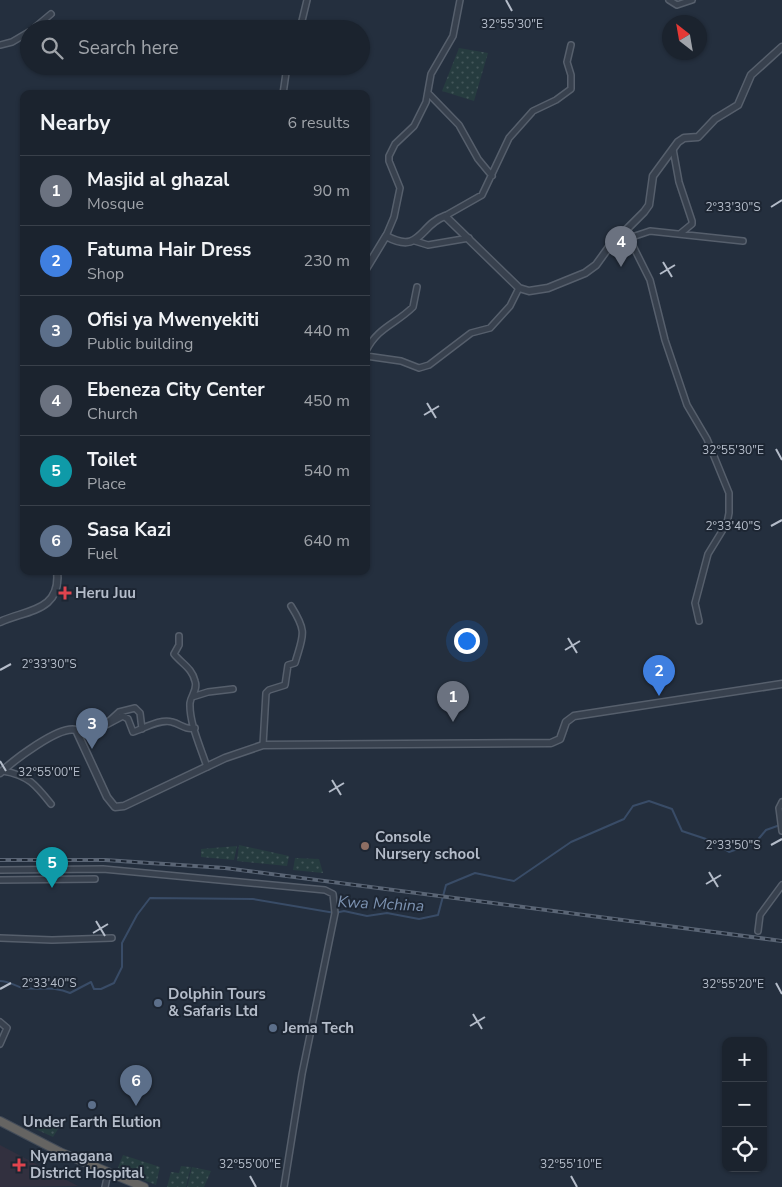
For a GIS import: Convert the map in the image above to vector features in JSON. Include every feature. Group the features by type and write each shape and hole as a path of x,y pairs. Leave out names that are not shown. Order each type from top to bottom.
{"highway":[{"path":"0,1121 60,1152 144,1187"}],"street":[{"path":"302,20 307,0"},
{"path":"370,262 386,236 394,217 400,188 389,161 389,156 395,144 414,126 428,93 431,74 453,36 460,0"},
{"path":"669,0 677,5 692,0"},
{"path":"44,20 52,14"},
{"path":"0,45 12,42 20,37"},
{"path":"386,236 406,244 415,241 450,212 479,198 492,176 509,138 516,129 533,111 556,100 571,89 571,75 566,62 571,45"},
{"path":"446,216 519,288 529,291 548,288 585,273 596,265 605,251 644,212 648,205 653,176 673,149 684,138 698,137 715,119 738,105 751,75 782,47"},
{"path":"283,90 285,75"},
{"path":"428,93 459,125 478,159 492,176"},
{"path":"673,149 678,177 692,221 692,224 681,233"},
{"path":"614,243 650,231 681,233 743,242"},
{"path":"415,241 428,245 469,238"},
{"path":"629,238 650,280 665,340 687,405 707,439 729,493 729,513 726,524 708,554 695,603 699,621"},
{"path":"370,343 388,324 413,307 417,287"},
{"path":"370,356 419,368 425,367 471,333 490,328 510,306 519,288"},
{"path":"0,622 27,614 45,604 55,591 57,575"},
{"path":"263,745 266,693 269,690 285,686 288,665 295,663 303,642 300,624 291,606"},
{"path":"179,636 179,645 174,654 184,662 195,679 196,687 190,705 194,728 207,767"},
{"path":"1,772 34,747 72,728 79,732 110,804 115,807 124,806 241,752 263,745 293,743 370,745 551,743 560,739 566,722 574,716 782,684"},
{"path":"192,698 208,692 233,689"},
{"path":"103,725 119,712 135,708 140,713 142,729"},
{"path":"79,732 90,726 103,725 124,716 128,719 131,731 170,721 186,729 194,728"},
{"path":"1,772 19,773 30,780 51,804"},
{"path":"782,802 779,808 782,831"},
{"path":"0,870 102,869 324,890 333,894 335,913 302,1074 284,1187"},
{"path":"0,880 95,879"},
{"path":"758,932 760,915 782,885"},
{"path":"0,938 52,940 112,938"},
{"path":"0,1022 7,1028 0,1044"},
{"path":"105,1187 108,1173"}],"shaded area":[{"name":"Nyamagana District Hospital","path":"0,1145 78,1186 0,1187"}],"green space":[{"path":"459,48 488,53 474,101 442,91"},
{"path":"239,845 289,856 287,866 237,861"},
{"path":"237,846 234,860 201,857 201,849"},
{"path":"295,858 319,859 323,873 293,870"},
{"path":"37,1117 60,1126 53,1137 31,1127"},
{"path":"123,1155 160,1167 156,1185 117,1170"},
{"path":"181,1166 191,1167 186,1187 167,1187 171,1172 179,1173"},
{"path":"192,1167 211,1171 204,1187 187,1187"}],"waterway":[{"name":"Kwa Mchina","path":"0,981 23,988 53,989 70,993 91,982 94,989 101,989 114,983 122,967 122,943 137,915 150,898 253,899 335,913 344,911 367,916 387,913 419,919 438,915 446,885 475,873 514,881 571,842 624,819 633,806 649,801 672,809 682,831 709,840 729,852 755,843 766,830 780,825"}],"railway":[{"path":"0,860 105,860 225,868 782,941"}],"place":[{"name":"Ebeneza City Center","path":"621,267"},
{"name":"Heru Juu","path":"65,593"},
{"name":"Fatuma Hair Dress","path":"659,696"},
{"name":"Masjid al ghazal","path":"453,722"},
{"name":"Ofisi ya Mwenyekiti","path":"92,749"},
{"name":"Console Nursery school","path":"365,846"},
{"name":"Toilet","path":"52,888"},
{"name":"Dolphin Tours & Safaris Ltd","path":"158,1003"},
{"name":"Jema Tech","path":"273,1028"},
{"name":"Under Earth Elution","path":"92,1105"},
{"name":"Sasa Kazi","path":"136,1106"},
{"name":"Nyamagana District Hospital","path":"19,1165"}]}
